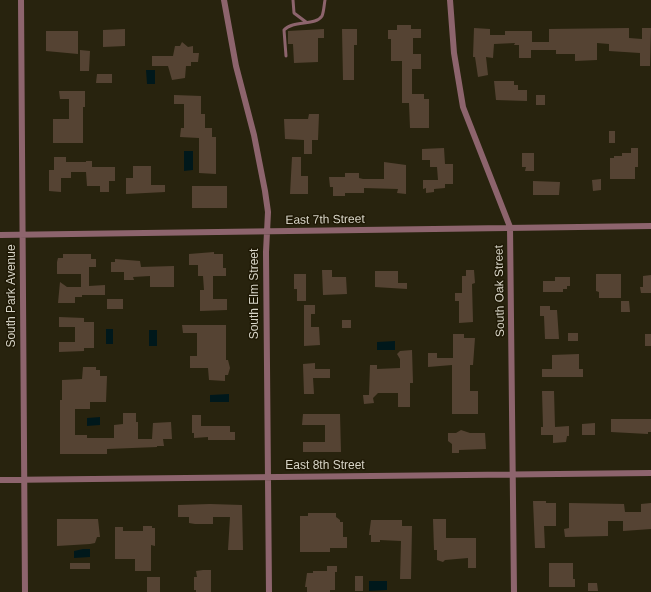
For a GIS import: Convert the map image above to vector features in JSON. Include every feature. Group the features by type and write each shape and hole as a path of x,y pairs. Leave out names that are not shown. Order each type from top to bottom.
{"street":[{"name":"South Park Avenue","path":"21,0 25,592"},
{"name":"South Elm Street","path":"224,0 236,66 260,162 268,212 266,232 269,592"},
{"name":"South Oak Street","path":"450,0 454,53 463,107 510,227 514,592"},
{"name":"East 7th Street","path":"0,235 651,226"},
{"name":"East 8th Street","path":"0,480 651,473"}],"lane":[{"path":"294,0 294,13 306,22"},
{"path":"286,56 284,30 288,26 316,20 321,16 325,0"}],"water":[{"path":"146,70 155,70 155,84 147,84"},
{"path":"184,151 193,151 193,170 184,171"},
{"path":"106,329 113,329 113,344 106,344"},
{"path":"149,330 157,330 157,346 149,346"},
{"path":"395,341 395,350 377,350 377,342"},
{"path":"229,394 229,402 210,402 210,395"},
{"path":"100,417 100,425 87,426 87,418"},
{"path":"90,549 90,557 74,558 74,551"},
{"path":"369,581 387,581 387,590 369,591"}],"building":[{"path":"397,25 411,25 411,29 421,29 421,38 413,38 413,54 421,54 421,69 412,69 412,94 424,94 424,99 429,99 429,128 410,128 409,103 402,103 402,61 391,61 391,39 388,39 388,30 397,30"},
{"path":"474,28 490,29 490,35 505,35 505,31 532,31 532,42 549,42 549,29 629,28 629,38 642,39 642,28 651,28 650,66 640,66 640,53 609,51 609,44 597,43 597,60 575,61 575,54 556,54 556,50 531,50 531,58 519,58 519,45 514,45 515,43 494,44 493,58 486,57 488,75 478,77 475,57 473,57"},
{"path":"125,29 125,46 103,47 103,30"},
{"path":"324,29 324,38 318,38 318,62 294,63 293,44 288,44 288,31"},
{"path":"342,29 357,29 357,45 354,45 354,80 343,80"},
{"path":"46,31 78,31 78,54 46,51"},
{"path":"182,42 188,47 193,46 193,53 199,53 198,62 191,62 191,66 186,66 185,78 172,80 168,66 152,66 152,56 173,56 175,46 180,46"},
{"path":"80,50 90,51 89,71 80,71"},
{"path":"97,74 112,74 112,83 96,83"},
{"path":"494,81 514,81 514,85 518,85 518,90 527,90 527,101 496,100"},
{"path":"59,91 85,91 85,107 83,107 83,143 53,143 53,119 69,119 69,99 60,99"},
{"path":"174,95 201,96 201,114 205,114 205,128 212,128 212,137 216,137 216,174 199,173 199,138 180,137 181,128 184,128 184,104 174,104"},
{"path":"536,95 545,95 545,105 536,105"},
{"path":"309,114 319,114 318,140 312,140 312,154 304,154 304,140 285,139 284,119 308,119"},
{"path":"609,131 615,131 615,143 609,143"},
{"path":"444,148 445,164 453,164 453,184 445,184 445,188 434,189 434,192 426,193 426,188 423,189 423,180 438,180 437,167 430,167 430,160 422,160 422,149"},
{"path":"631,148 638,148 638,167 635,167 635,179 610,179 610,158 614,158 614,156 622,156 622,153 631,153"},
{"path":"522,153 534,153 534,171 525,171 526,167 522,167"},
{"path":"54,157 66,157 66,162 92,161 92,167 115,167 115,181 109,181 109,192 100,192 100,186 87,186 86,172 71,172 71,178 61,178 61,192 49,191 49,170 54,170"},
{"path":"292,157 301,157 301,176 308,176 308,194 290,194"},
{"path":"384,162 406,165 406,194 397,193 398,189 364,188 364,193 345,193 345,196 333,196 333,187 330,187 329,177 345,177 345,173 359,173 359,178 363,179 384,179"},
{"path":"133,166 151,166 151,185 165,185 165,192 126,194 126,178 133,178"},
{"path":"601,179 601,190 593,191 592,180"},
{"path":"533,181 560,182 559,195 533,195"},
{"path":"192,186 227,186 227,208 192,208"},
{"path":"214,252 214,254 223,254 223,268 226,268 226,276 213,276 213,299 227,299 227,310 200,311 200,290 204,290 203,276 198,276 198,265 189,265 189,254"},
{"path":"63,254 91,254 91,259 96,259 96,267 89,267 89,286 105,285 105,295 82,295 82,297 75,297 75,303 58,303 60,282 67,287 81,287 81,274 57,274 58,258 63,258"},
{"path":"115,259 140,261 141,267 174,266 174,287 150,287 150,276 133,277 134,280 124,280 124,272 111,272 111,262 115,262"},
{"path":"322,270 332,270 332,277 346,277 347,294 323,295"},
{"path":"466,270 474,270 475,283 472,284 473,322 459,323 459,301 455,301 455,293 462,293 462,276 466,276"},
{"path":"375,271 398,271 398,283 407,283 407,289 375,287"},
{"path":"294,274 306,274 306,301 297,301 297,289 294,289"},
{"path":"596,274 621,274 621,298 599,298 599,292 596,291"},
{"path":"651,275 651,293 641,293 640,287 643,287 643,276"},
{"path":"555,277 570,277 570,286 567,286 567,289 563,289 563,292 543,292 543,281 555,281"},
{"path":"107,299 123,299 123,309 107,309"},
{"path":"621,301 629,301 630,312 621,312"},
{"path":"304,305 315,305 315,314 311,314 311,327 319,327 320,345 304,346"},
{"path":"540,306 550,306 550,310 557,310 559,339 545,339 544,316 540,316"},
{"path":"59,317 84,318 84,322 94,322 94,348 84,348 84,351 59,352 59,342 75,342 75,327 59,327"},
{"path":"342,320 351,320 351,328 342,328"},
{"path":"182,325 226,325 226,360 228,360 230,368 228,375 225,375 225,381 209,380 208,368 190,368 190,356 197,356 197,333 183,333"},
{"path":"568,333 578,333 578,341 568,341"},
{"path":"453,334 464,334 464,338 475,338 473,365 470,365 470,391 478,391 478,414 452,414 452,365 428,367 428,353 437,353 437,358 453,358"},
{"path":"645,334 651,334 651,346 645,346"},
{"path":"412,350 413,383 410,383 410,407 398,407 398,393 378,393 373,398 374,403 364,404 363,395 369,395 370,365 377,365 377,369 400,368 400,359 397,354 400,351"},
{"path":"579,354 579,369 583,369 583,377 542,377 542,369 552,369 552,355"},
{"path":"315,363 315,369 330,369 330,378 313,378 314,394 304,394 303,364"},
{"path":"83,367 96,367 96,370 100,370 100,376 107,376 106,402 90,402 90,409 75,409 75,435 87,435 87,438 114,438 114,425 123,424 123,413 136,413 136,422 138,422 138,439 152,439 153,423 171,422 172,439 163,439 164,446 107,449 107,454 60,454 60,400 62,400 62,380 82,379"},
{"path":"542,391 554,391 555,427 569,426 569,436 567,436 566,442 553,443 553,435 541,435 541,427 543,427"},
{"path":"303,414 340,414 341,452 303,452 303,442 325,442 325,425 302,425"},
{"path":"192,415 201,415 201,426 230,426 230,432 235,432 235,440 208,440 208,437 194,438 194,433 192,433"},
{"path":"611,419 651,419 651,432 648,432 648,434 611,432"},
{"path":"595,423 595,435 582,435 582,424"},
{"path":"461,430 470,433 485,433 486,449 459,450 459,453 452,453 452,444 448,441 448,433 456,433"},
{"path":"533,501 556,503 556,526 544,526 545,548 535,548"},
{"path":"569,503 624,504 625,512 641,512 641,504 651,503 651,529 623,531 623,521 608,521 608,536 565,537 564,529 569,528"},
{"path":"178,505 242,505 243,550 228,550 230,517 213,517 213,524 195,524 189,523 189,517 178,517"},
{"path":"308,513 336,513 336,517 340,520 340,522 343,522 343,537 347,537 347,548 330,548 330,552 300,552 300,516 308,516"},
{"path":"57,519 98,519 100,537 97,537 95,543 57,546"},
{"path":"433,519 446,519 446,538 476,538 476,568 468,568 468,558 445,560 443,562 437,560 437,550 434,550"},
{"path":"371,520 402,520 402,526 412,526 411,579 400,579 401,541 380,540 380,542 371,542 371,535 369,535"},
{"path":"143,526 152,526 152,528 155,528 155,546 151,545 151,571 135,571 135,559 115,559 115,527 123,527 123,531 143,531"},
{"path":"70,563 90,563 90,569 70,569"},
{"path":"549,563 573,563 573,579 575,579 575,587 549,587"},
{"path":"327,566 337,566 337,572 335,572 335,590 330,590 330,592 307,592 307,587 305,587 307,573 313,573 313,571 327,571"},
{"path":"211,570 211,592 196,592 196,590 194,590 194,577 197,577 196,571"},
{"path":"355,576 363,576 363,591 355,591"},
{"path":"147,577 160,577 160,592 147,592"},
{"path":"588,583 597,583 598,591 588,591"}]}
